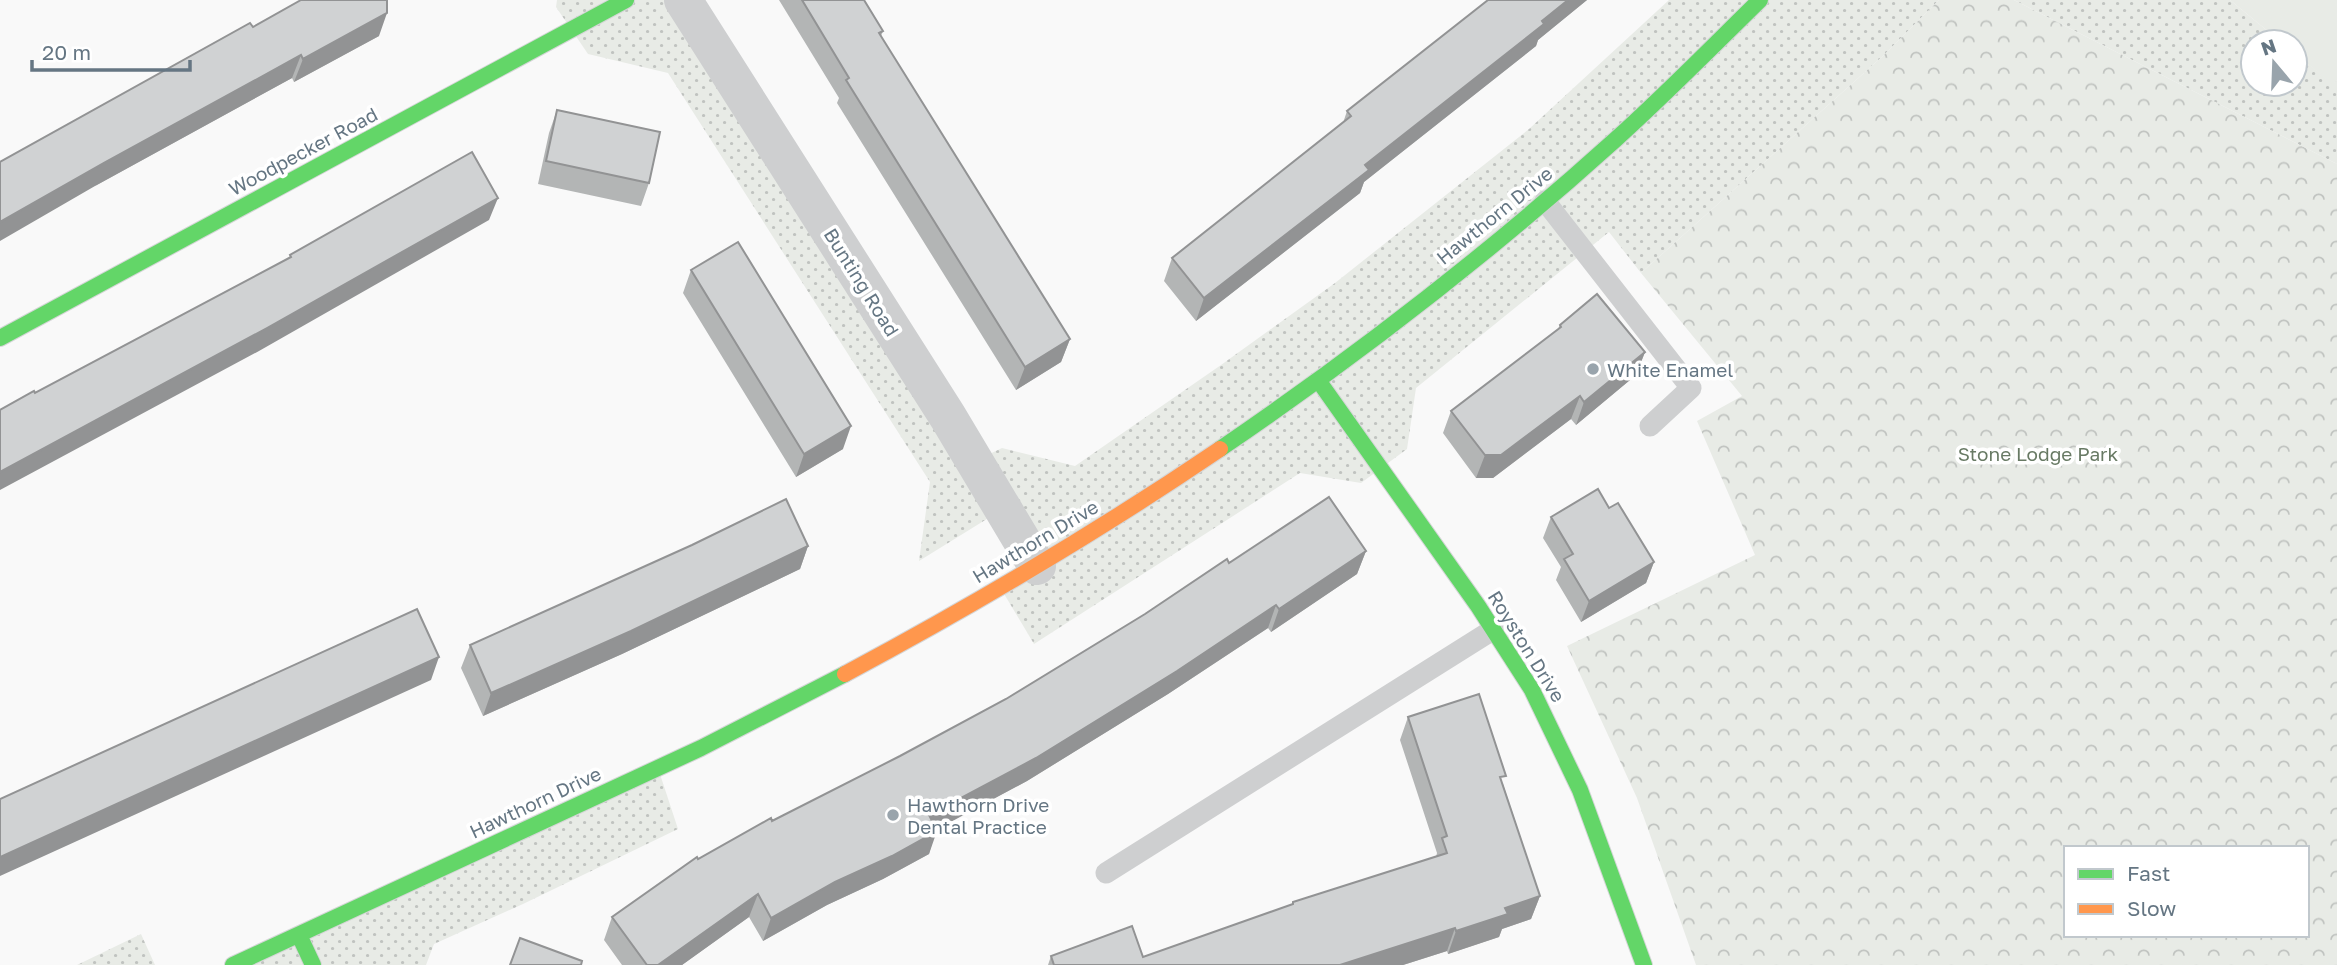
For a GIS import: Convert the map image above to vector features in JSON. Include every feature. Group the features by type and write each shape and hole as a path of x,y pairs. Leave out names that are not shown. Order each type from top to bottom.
{"street":[{"name":"Woodpecker Road","path":"0,338 626,0"},
{"name":"Bunting Road","path":"683,0 948,418 1037,566"},
{"name":"Hawthorn Drive","path":"233,965 731,733 869,662 1037,566 1179,476 1318,380 1545,201 1661,99 1759,0"},
{"name":"Royston Drive","path":"1318,380 1494,629 1532,689 1559,741 1608,860 1641,964"},
{"path":"299,935 313,965"}],"lane":[{"path":"1545,201 1691,388 1650,426"},
{"path":"1106,873 1494,629"}],"green space":[{"path":"557,0 683,0 975,461 1002,448 1075,466 1335,283 1529,129 1669,0 1939,0 1884,55 1641,273 1609,232 1416,388 1407,449 1361,483 1300,473 1034,644 1000,587 1036,566 1003,509 919,561 930,482 668,73 588,54 556,7"},
{"name":"Stone Lodge Park","path":"1939,0 2014,0 2337,164 2337,965 1696,965 1637,798 1567,646 1755,555 1697,421 1742,396 1641,273 1884,55"},
{"path":"2014,0 2230,0 2264,28 2239,28 2239,98 2309,98 2309,64 2333,84 2337,80 2337,164"},
{"path":"2230,0 2337,0 2337,80 2333,85 2309,65 2309,28 2264,28"},
{"path":"658,768 678,829 434,944 426,965 233,965"},
{"path":"141,934 155,965 77,965"}],"building":[{"path":"301,0 387,0 387,13 303,59 301,55 0,222 0,162 250,23 253,27"},
{"path":"802,0 864,0 883,31 879,33 1070,339 1025,367 846,80 849,78"},
{"path":"1488,0 1568,0 1542,21 1544,24 1365,165 1369,170 1204,298 1172,258 1351,116 1347,111"},
{"path":"557,110 660,132 649,183 546,161"},
{"path":"472,152 498,198 267,328 0,472 0,410 291,257 290,255"},
{"path":"738,242 851,426 804,454 691,270"},
{"path":"1597,294 1645,352 1584,402 1580,396 1501,455 1485,455 1451,411 1561,327 1560,325"},
{"path":"1598,489 1609,508 1618,503 1654,562 1589,601 1564,559 1573,554 1551,517"},
{"path":"1329,497 1366,551 1279,609 1276,605 1177,671 1036,758 929,815 937,831 892,856 835,882 771,918 758,894 658,965 647,965 612,917 697,857 698,859 771,818 772,821 900,756 1006,699 1145,614 1227,559 1229,563"},
{"path":"786,499 808,546 631,631 491,693 470,645 692,545"},
{"path":"417,609 439,657 0,857 0,799"},
{"path":"1479,694 1506,776 1500,777 1540,896 1505,908 1508,914 1340,965 1054,965 1051,956 1132,926 1143,957 1293,902 1447,853 1442,838 1447,836 1408,717"},
{"path":"520,938 582,961 581,965 510,965"}],"traffic: fast":[{"path":"0,338 626,0"},
{"path":"1220,449 1322,377 1472,262 1634,123 1760,0"},
{"path":"1318,380 1478,606 1532,690 1580,790 1644,965"},
{"path":"233,965 701,748 845,674"},
{"path":"299,935 313,965"}],"traffic: slow":[{"path":"845,674 1036,566 1220,449"}],"place":[{"name":"White Enamel","path":"1593,369"},
{"name":"Hawthorn Drive Dental Practice","path":"893,815"}]}
